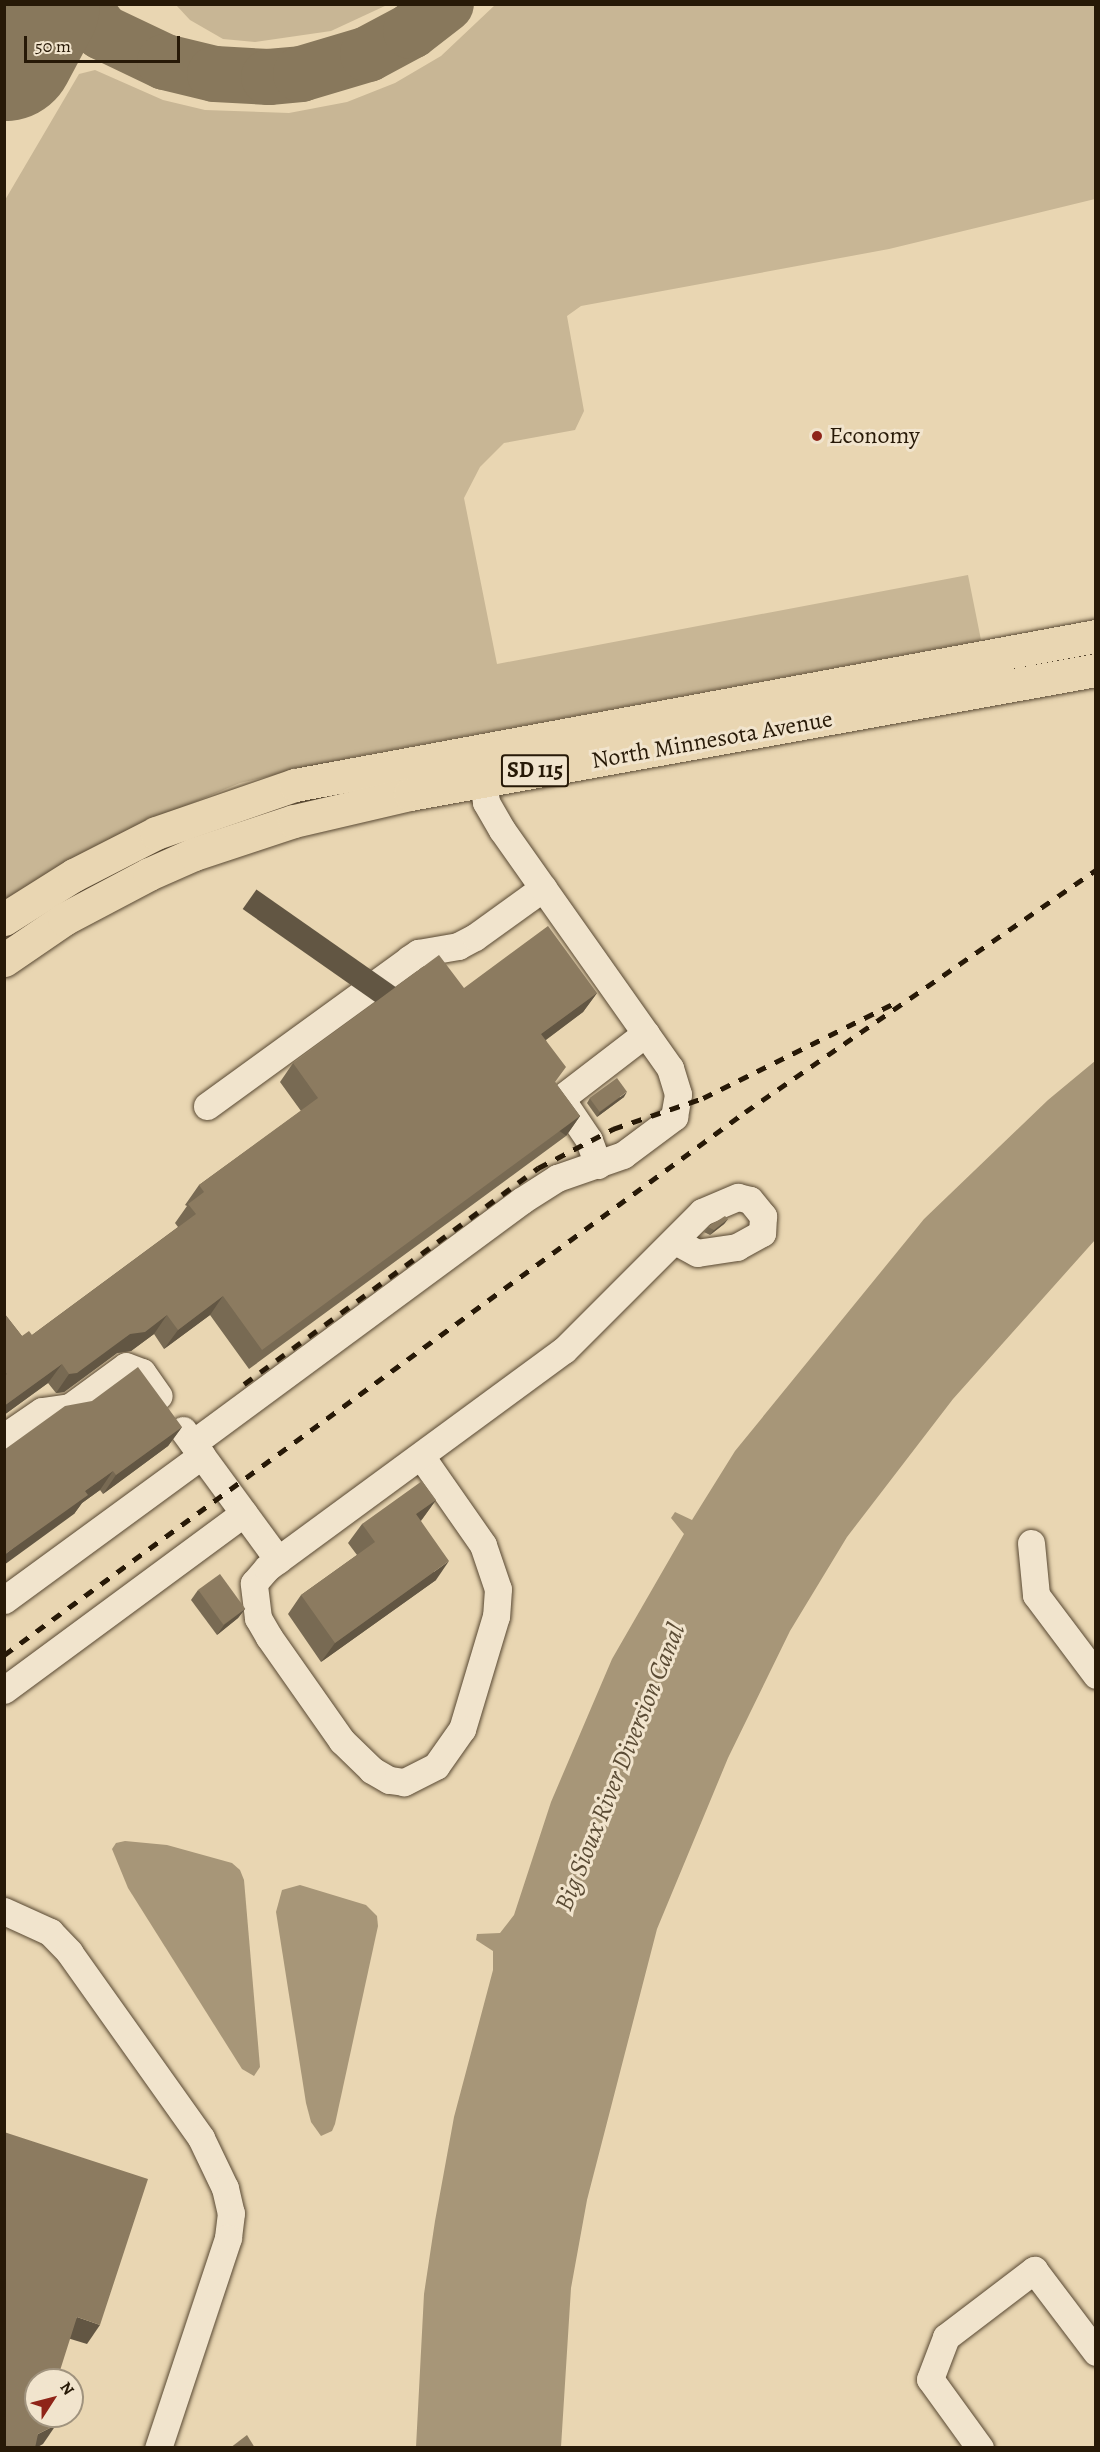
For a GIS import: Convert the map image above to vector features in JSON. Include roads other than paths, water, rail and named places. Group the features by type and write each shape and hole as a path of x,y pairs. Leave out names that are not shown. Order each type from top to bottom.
{"main road":[{"name":"North Minnesota Avenue","path":"4,919 74,875 156,833 295,785 1095,636"},
{"name":"North Minnesota Avenue","path":"4,960 105,896 194,854 294,821 483,781 1095,670"}],"street":[{"path":"4,1600 521,1201 557,1178 623,1155 674,1117 676,1080 491,812 483,781"},
{"path":"207,1106 409,959 429,950 458,946 476,937 543,888"},
{"path":"598,1165 589,1140 566,1106 564,1096 646,1034"},
{"path":"421,1456 483,1545 498,1589 496,1616 474,1697 462,1729 436,1766 405,1782 389,1780 354,1756 342,1741 258,1618 254,1583 278,1560 564,1350 674,1240"},
{"path":"4,1437 42,1411 70,1407 126,1366 142,1372 278,1560"},
{"path":"4,1690 244,1513"},
{"path":"1030,1543 1036,1595 1095,1675"},
{"path":"4,1911 50,1932 69,1953 201,2138 225,2188 231,2213 228,2238 158,2448"},
{"path":"980,2448 930,2379 946,2337 1034,2270 1095,2352"}],"water":[{"name":"Big Sioux River Diversion Canal","path":"1095,1061 1095,1240 953,1399 847,1537 790,1631 728,1758 657,1929 587,2200 571,2288 561,2447 416,2447 424,2294 435,2221 454,2117 493,1970 493,1951 476,1940 477,1934 500,1933 514,1915 551,1802 612,1659 684,1534 671,1518 675,1512 692,1520 735,1451 924,1219 1048,1100"},
{"path":"125,1841 167,1845 232,1863 240,1870 244,1880 260,2067 254,2076 242,2069 128,1888 112,1849 116,1843"},
{"path":"300,1885 366,1905 377,1916 378,1926 335,2124 332,2131 321,2136 311,2122 306,2103 276,1912 282,1890"}],"railway":[{"path":"4,1655 745,1112 1096,870"},
{"path":"244,1384 538,1168 613,1129 703,1098 892,1004"}],"place":[{"name":"Economy","path":"817,436"}]}
